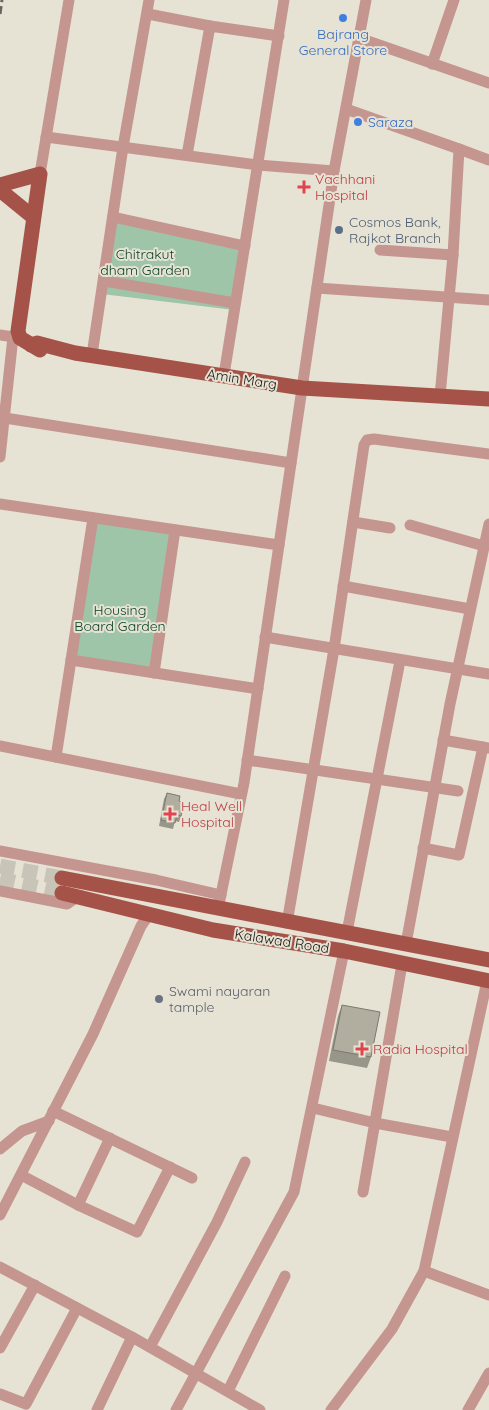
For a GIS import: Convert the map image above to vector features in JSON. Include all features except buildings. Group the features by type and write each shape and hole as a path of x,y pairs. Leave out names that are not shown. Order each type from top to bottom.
{"main road":[{"path":"0,185 40,174 18,331 21,340"},
{"path":"0,190 33,217"},
{"name":"Amin Marg","path":"21,340 36,350 69,356 75,353 92,355 302,388 489,399"},
{"name":"Kalawad Road","path":"67,890 219,902 287,923 347,932 489,960"},
{"name":"Kalawad Road","path":"67,890 148,916 228,933 344,951 488,981"}],"street":[{"path":"40,174 69,0"},
{"path":"92,355 123,147 150,0"},
{"path":"224,375 284,0"},
{"path":"0,851 156,880 219,902 247,760 334,171 366,0"},
{"path":"432,64 454,0"},
{"path":"148,14 210,26 279,36"},
{"path":"187,155 210,26"},
{"path":"359,38 432,64 488,79"},
{"path":"346,109 489,160"},
{"path":"46,137 258,164 334,171"},
{"path":"440,396 453,255 459,149"},
{"path":"113,217 245,246"},
{"path":"380,250 453,255"},
{"path":"104,281 236,303"},
{"path":"317,288 489,300"},
{"path":"0,336 21,340 5,418 0,457"},
{"path":"5,418 291,463"},
{"path":"287,923 334,649 364,445 367,440 374,439 489,454"},
{"path":"0,504 279,546"},
{"path":"56,757 93,518"},
{"path":"353,522 390,528"},
{"path":"406,944 443,740 489,524"},
{"path":"410,525 484,546"},
{"path":"154,673 175,530"},
{"path":"344,586 470,609"},
{"path":"265,637 489,674"},
{"path":"71,660 258,689"},
{"path":"347,932 400,660"},
{"path":"423,848 459,855 486,748 443,740"},
{"path":"0,746 241,794"},
{"path":"247,760 458,791"},
{"path":"0,890 67,904 67,890"},
{"path":"0,1215 93,1034 141,926 148,916"},
{"path":"176,1410 294,1192 313,1108 344,951"},
{"path":"363,1192 402,964"},
{"path":"331,1410 392,1330 424,1271 452,1137 488,981"},
{"path":"313,1108 452,1137"},
{"path":"0,1149 22,1131 51,1116 110,1138 192,1178"},
{"path":"78,1205 110,1138"},
{"path":"150,1347 217,1222 245,1162"},
{"path":"20,1175 78,1205 137,1232 170,1167"},
{"path":"0,1267 132,1337 260,1410"},
{"path":"424,1271 489,1294"},
{"path":"228,1391 285,1276"},
{"path":"0,1348 34,1285"},
{"path":"0,1394 26,1404 77,1308"},
{"path":"98,1410 132,1337"},
{"path":"468,1410 489,1373"}],"green space":[{"name":"Chitrakut dham Garden","path":"113,217 245,246 234,310 102,294"},
{"name":"Housing Board Garden","path":"93,518 175,530 154,673 71,660"}],"tunnel":[{"path":"0,866 62,878"},
{"path":"0,879 62,893"}],"railway":[{"path":"0,14 2,0"}],"place":[{"name":"Bajrang General Store","path":"343,18"},
{"name":"Saraza","path":"358,122"},
{"name":"Vachhani Hospital","path":"304,187"},
{"name":"Cosmos Bank, Rajkot Branch","path":"339,230"},
{"name":"Heal Well Hospital","path":"170,814"},
{"name":"Swami nayaran tample","path":"159,999"},
{"name":"Radia Hospital","path":"362,1049"}]}
